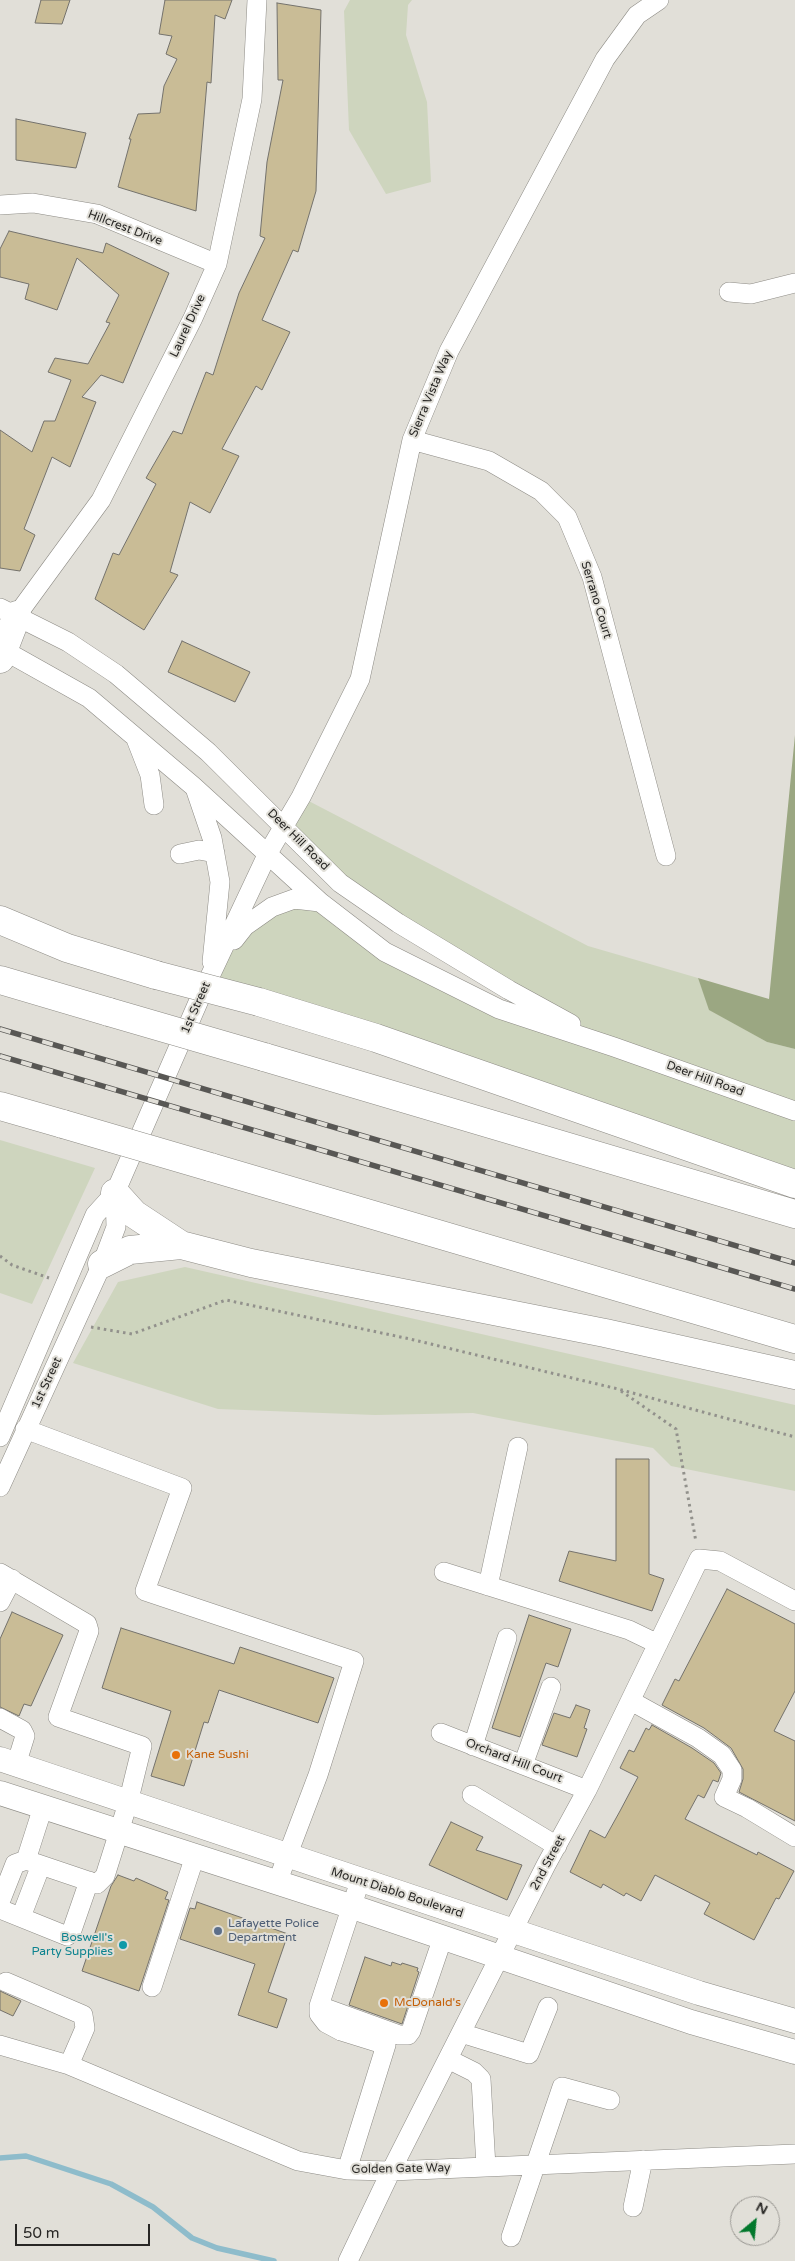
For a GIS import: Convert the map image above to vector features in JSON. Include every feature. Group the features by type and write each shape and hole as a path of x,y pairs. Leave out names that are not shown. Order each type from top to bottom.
{"highway":[{"path":"0,920 67,948 156,976 259,1002 384,1040 795,1184"},
{"path":"0,980 795,1214"},
{"path":"0,1106 795,1338"},
{"path":"115,1193 134,1214 181,1245 251,1263 605,1333 795,1375"},
{"path":"102,1264 130,1250 181,1245"}],"main road":[{"name":"Mount Diablo Boulevard","path":"8,1762 699,1993 795,2021"},
{"path":"0,1793 353,1907 691,2022 795,2052"}],"street":[{"name":"Laurel Drive","path":"4,634 101,500 193,318 217,264 252,99 257,0"},
{"name":"Sierra Vista Way","path":"284,826 360,679 412,440 449,351 606,59 637,15 659,0"},
{"name":"Hillcrest Drive","path":"0,204 33,203 97,214 217,264"},
{"path":"729,292 751,294 795,283"},
{"name":"Serrano Court","path":"412,440 489,461 541,491 567,517 592,577 666,856"},
{"name":"Deer Hill Road","path":"4,634 89,698 193,786 320,902 385,952 499,1010 614,1047 795,1111"},
{"name":"Deer Hill Road","path":"4,634 68,642 116,674 208,752 340,883 398,923 508,990 614,1047"},
{"path":"134,736 150,775 154,804"},
{"path":"193,786 203,807 215,853 220,882 211,976"},
{"name":"1st Street","path":"0,1438 95,1214 115,1193 211,976 268,854 284,826"},
{"path":"180,854 199,850 215,853"},
{"path":"219,959 245,926 272,907 294,899 320,902"},
{"name":"1st Street","path":"0,1487 102,1264 116,1226 115,1193"},
{"path":"0,1464 22,1437 182,1488 145,1591 354,1661 318,1775 277,1883"},
{"path":"488,1586 518,1447"},
{"path":"699,1560 720,1561 795,1601"},
{"name":"2nd Street","path":"348,2261 391,2171 500,1956 587,1790 699,1560"},
{"path":"444,1572 629,1630 658,1644"},
{"path":"0,1602 6,1576 87,1624 89,1631 58,1717 142,1746 128,1803 105,1876 97,1884 33,1862 15,1864 0,1902"},
{"path":"473,1746 507,1638"},
{"path":"523,1765 551,1687"},
{"path":"631,1701 698,1738 722,1755 732,1770 732,1779 724,1798 748,1808 795,1838"},
{"path":"0,1718 22,1730 25,1736 8,1762"},
{"name":"Orchard Hill Court","path":"441,1733 587,1790"},
{"path":"472,1796 557,1846"},
{"path":"21,1917 43,1807"},
{"path":"152,1987 195,1856"},
{"path":"0,1909 67,1936 71,1933 89,1881"},
{"path":"347,2170 386,2045 341,2031 326,2023 319,2014 319,2006 360,1881"},
{"path":"319,2006 400,2035 408,2035 443,1937"},
{"path":"6,1982 83,2015 85,2028 69,2065"},
{"path":"461,2033 529,2054 548,2007"},
{"name":"Golden Gate Way","path":"0,2045 69,2065 298,2161 347,2170 391,2171 795,2154"},
{"path":"448,2059 474,2072 481,2079 486,2167"},
{"path":"511,2236 562,2088 610,2100"},
{"path":"634,2206 642,2160"}],"path":[{"path":"0,1256 12,1265 65,1283"},
{"path":"74,1325 132,1334 226,1300 410,1339 618,1389 795,1437"},
{"path":"618,1389 676,1429 699,1560"}],"green space":[{"path":"350,0 412,0 408,5 406,35 427,102 431,182 386,194 349,130 344,11"},
{"path":"795,735 795,1049 767,1042 709,1010 698,978 769,999"},
{"path":"301,797 588,946 698,978 710,1010 767,1042 795,1049 795,1170 394,1030 279,994 211,976 219,959 272,907 320,902 385,952 610,1046 398,923 284,826"},
{"path":"0,1140 95,1168 32,1304 0,1293"},
{"path":"185,1267 795,1405 795,1491 671,1466 653,1448 473,1413 375,1415 218,1409 73,1363 118,1282"}],"building":[{"path":"41,0 70,0 62,24 35,23"},
{"path":"165,0 232,0 225,19 215,15 211,83 207,82 196,211 118,187 131,139 129,139 138,114 160,113 164,86 177,59 166,54 172,36 159,34"},
{"path":"277,3 321,10 316,191 298,252 293,250 262,320 290,332 262,390 256,386 222,449 239,456 210,513 190,502 170,572 178,575 144,630 95,599 113,553 119,555 156,484 146,478 173,431 182,434 206,372 213,375 239,293 265,238 260,236 267,162 283,80 278,80"},
{"path":"16,119 86,133 76,168 16,160"},
{"path":"9,231 103,253 106,243 169,273 123,383 101,375 82,397 96,402 70,467 52,457 24,529 35,535 20,571 0,568 0,430 32,452 44,421 55,421 71,380 48,372 55,358 88,364 110,323 106,322 119,295 77,258 57,310 25,299 29,284 0,277 0,249"},
{"path":"182,641 250,672 235,702 168,672"},
{"path":"616,1459 649,1459 649,1574 664,1579 652,1611 559,1581 569,1551 616,1561"},
{"path":"727,1589 795,1624 795,1691 774,1731 795,1741 795,1821 739,1792 743,1779 743,1769 731,1748 704,1728 662,1705 675,1679 679,1681"},
{"path":"12,1612 63,1635 31,1706 24,1704 19,1716 0,1707 0,1639"},
{"path":"529,1615 571,1629 558,1667 546,1663 520,1737 492,1728"},
{"path":"121,1628 234,1664 240,1647 334,1678 318,1723 219,1690 208,1723 204,1722 184,1786 151,1776 171,1711 102,1688"},
{"path":"576,1705 590,1710 584,1728 587,1729 577,1757 542,1745 554,1713 570,1718"},
{"path":"652,1725 714,1763 721,1773 718,1782 713,1780 704,1798 698,1795 685,1819 757,1855 758,1852 794,1871 779,1899 776,1898 754,1940 704,1914 710,1903 655,1875 641,1901 626,1893 624,1896 603,1884 601,1888 570,1872 590,1830 605,1838 638,1777 620,1768 629,1750 634,1752 646,1728 649,1730"},
{"path":"451,1822 483,1837 476,1850 522,1865 507,1900 429,1865"},
{"name":"Boswell's Party Supplies","path":"118,1875 134,1881 136,1878 168,1892 165,1899 169,1900 139,1991 82,1971 111,1886"},
{"path":"197,1902 288,1934 268,1992 287,1999 277,2028 238,2015 255,1964 180,1939 190,1908 195,1909"},
{"name":"McDonald's","path":"365,1957 391,1966 392,1962 418,1968 417,1971 419,1972 402,2024 349,2005"},
{"path":"0,1991 21,2001 13,2016 0,2010"}],"waterway":[{"path":"0,2158 26,2156 111,2184 153,2207 192,2238 217,2248 274,2261"}],"railway":[{"path":"0,1029 795,1263"},
{"path":"0,1056 795,1289"}],"place":[{"name":"Kane Sushi","path":"176,1755"},
{"name":"Lafayette Police Department","path":"218,1931"},
{"name":"Boswell's Party Supplies","path":"123,1945"},
{"name":"McDonald's","path":"384,2003"}]}
